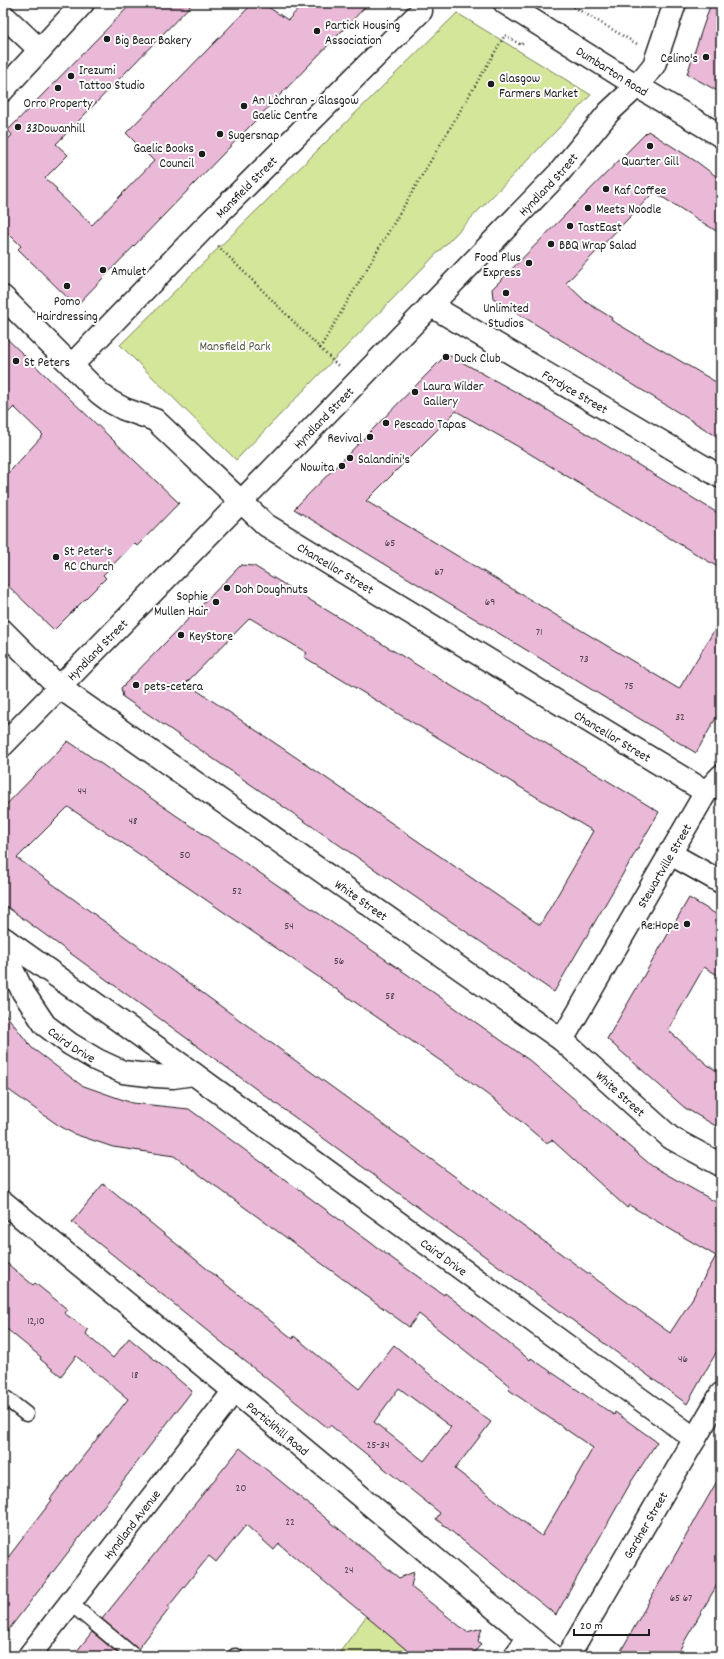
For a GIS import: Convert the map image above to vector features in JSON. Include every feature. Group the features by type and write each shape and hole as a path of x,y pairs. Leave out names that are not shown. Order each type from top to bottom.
{"street":[{"path":"3,90 83,3"},
{"name":"Dumbarton Road","path":"506,3 637,86 721,136"},
{"name":"Hyndland Street","path":"3,744 559,173 610,112 637,86 654,65 675,3"},
{"name":"Mansfield Street","path":"72,364 202,230 420,11"},
{"path":"3,15 40,50"},
{"name":"Chancellor Street","path":"3,297 72,364 99,393 124,409 155,420 266,525 706,792"},
{"name":"Fordyce Street","path":"430,305 721,477"},
{"name":"White Street","path":"3,631 59,686 562,1040 671,1138 721,1165"},
{"name":"Stewartville Street","path":"562,1040 669,853 706,792 721,776"},
{"path":"669,853 721,882"},
{"name":"Caird Drive","path":"4,939 11,967 23,992 45,1025 70,1044 96,1060 123,1072 156,1076 194,1074"},
{"name":"Caird Drive","path":"4,939 194,1074 695,1439"},
{"name":"Partickhill Road","path":"4,1204 234,1391 552,1656"},
{"name":"Hyndland Avenue","path":"29,1656 234,1391"},
{"name":"Gardner Street","path":"568,1656 721,1394"},
{"path":"515,1656 529,1637"}],"lane":[{"path":"3,1396 26,1414"},
{"path":"70,1603 134,1656"}],"path":[{"path":"567,3 612,31 657,55"},
{"path":"202,230 320,348 505,35 521,45 536,22"}],"green space":[{"name":"Mansfield Park","path":"457,13 591,95 236,460 120,345"},
{"path":"367,1615 409,1652 406,1656 337,1656"}],"building":[{"path":"132,3 193,3 56,144 68,155 45,178 57,189 56,191 92,225 154,161 126,133 253,3 262,3 288,20 304,3 369,3 76,306 18,249 21,246 3,228 3,145 12,135 8,130"},
{"path":"711,3 721,3 721,93 687,74"},
{"path":"648,131 697,162 721,180 721,234 654,192 566,283 586,302 612,318 611,320 721,385 721,439 493,298 492,289"},
{"path":"3,335 179,503 137,546 134,543 103,575 106,578 54,630 3,581 3,479 43,435 14,407 3,418"},
{"path":"451,356 541,406 721,515 721,569 456,411 366,501 679,689 721,619 721,709 696,753 294,509 443,358"},
{"path":"241,565 254,566 659,812 554,992 123,697 121,688","holes":["250,618 307,653 304,657 593,831 585,845 586,846 540,925 186,683"]},
{"path":"68,741 430,990 529,1060 652,1166 721,1205 721,1344 687,1404 3,904 3,808","holes":["68,807 145,858 451,1068 500,1104 546,1143 552,1140 627,1208 629,1205 716,1256 692,1299 670,1333 17,858"]},
{"path":"689,898 721,917 721,977 704,967 668,1030 709,1066 721,1073 721,1129 685,1108 607,1039"},
{"path":"3,1011 32,1048 81,1085 132,1103 189,1109 393,1259 444,1295 445,1293 530,1360 531,1358 614,1415 615,1412 657,1442 631,1482 556,1615 436,1519 440,1513 330,1425 328,1428 72,1222 103,1184 293,1339 294,1336 359,1389 394,1345 465,1403 491,1422 455,1469 542,1536 593,1448 509,1390 511,1387 419,1314 409,1327 174,1156 113,1147 74,1134 58,1125 3,1086","holes":["399,1388 451,1427 424,1461 374,1422"]},
{"path":"3,1260 33,1285 35,1283 67,1309 64,1313 88,1330 86,1334 113,1358 129,1338 192,1391 3,1637 3,1564 52,1500 50,1499 128,1399 76,1356 61,1376 40,1359 41,1357 3,1326"},
{"path":"240,1448 399,1578 414,1572 411,1587 467,1632 482,1628 478,1641 481,1644 472,1656 414,1656 279,1544 274,1550 246,1525 216,1562 209,1556 168,1607 170,1608 138,1649 102,1619"},
{"path":"721,1474 721,1578 676,1656 618,1656"},
{"path":"92,1632 121,1656 73,1656"}],"place":[{"name":"Partick Housing Association","path":"317,31"},
{"name":"Big Bear Bakery","path":"107,39"},
{"name":"Celino's","path":"706,57"},
{"name":"Irezumi Tattoo Studio","path":"71,76"},
{"name":"Glasgow Farmers Market","path":"491,84"},
{"name":"Orro Property","path":"58,88"},
{"name":"An Lòchran - Glasgow Gaelic Centre","path":"244,106"},
{"name":"33Dowanhill","path":"18,127"},
{"name":"Sugersnap","path":"220,134"},
{"name":"Quarter Gill","path":"650,146"},
{"name":"Gaelic Books Council","path":"202,154"},
{"name":"Kaf Coffee","path":"606,189"},
{"name":"Meets Noodle","path":"588,208"},
{"name":"TastEast","path":"570,226"},
{"name":"BBQ Wrap Salad","path":"551,244"},
{"name":"Food Plus Express","path":"529,263"},
{"name":"Amulet","path":"103,270"},
{"name":"Pomo Hairdressing","path":"67,286"},
{"name":"Unlimited Studios","path":"506,293"},
{"name":"Duck Club","path":"446,357"},
{"name":"St Peters","path":"16,361"},
{"name":"Laura Wilder Gallery","path":"415,392"},
{"name":"Pescado Tapas","path":"386,423"},
{"name":"Revival","path":"370,437"},
{"name":"Salandini's","path":"350,458"},
{"name":"Nowita","path":"342,466"},
{"name":"St Peter's RC Church","path":"56,557"},
{"name":"Doh Doughnuts","path":"227,588"},
{"name":"Sophie Mullen Hair","path":"216,602"},
{"name":"KeyStore","path":"181,635"},
{"name":"pets-cetera","path":"136,685"},
{"name":"Re:Hope","path":"687,924"}]}
